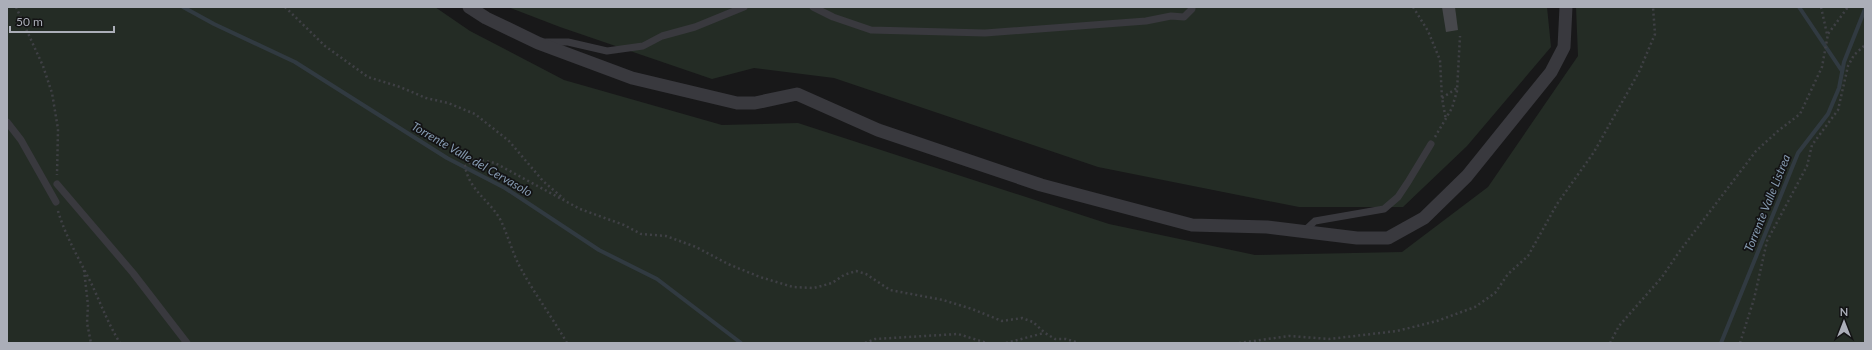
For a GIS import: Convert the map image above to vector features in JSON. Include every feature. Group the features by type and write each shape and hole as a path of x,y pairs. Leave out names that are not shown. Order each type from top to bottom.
{"street":[{"path":"468,7 486,18 538,42 632,78 737,103 755,103 797,94 878,130 1034,183 1192,225 1267,228 1357,238 1388,238 1424,218 1467,176 1551,72 1564,47 1566,7"}],"lane":[{"path":"538,42 568,42 607,51 643,46 662,36 695,27 744,7"},
{"path":"813,7 833,17 870,30 985,33 1146,21 1172,16 1184,17 1192,10 1192,7"},
{"path":"7,122 21,140 56,202"},
{"path":"1303,232 1315,221 1384,209 1405,187 1431,144"},
{"path":"57,184 133,273 187,343"}],"path":[{"path":"16,7 43,66 52,93 58,129 57,184"},
{"path":"285,7 325,46 368,77 400,87 426,98 448,103 475,114 509,141 544,181 568,202"},
{"path":"1413,7 1428,31 1440,60 1442,98 1446,120"},
{"path":"1239,343 1289,336 1329,339 1397,331 1437,321 1475,307 1495,293 1508,274 1528,256 1557,204 1594,152 1639,72 1655,34 1653,7"},
{"path":"1610,343 1619,326 1662,277 1679,252 1756,151 1800,114 1822,67 1828,34 1821,7"},
{"path":"1828,34 1848,7"},
{"path":"1431,144 1452,108 1457,88 1460,36"},
{"path":"1740,343 1754,299 1767,241 1807,166 1812,145 1838,110 1848,66 1854,55 1865,45"},
{"path":"1442,98 1457,88"},
{"path":"566,343 552,317 520,267 499,218 473,188 467,177 466,166 475,159 495,163 580,209 624,225 641,234 666,236 696,247 728,264 760,277 793,287 814,288 826,285 856,271 866,274 890,290 943,300 972,309 1002,321 1022,318 1033,322 1045,333 1055,339 1066,339 1079,343"},
{"path":"56,202 63,228 84,269 108,324 120,343"},
{"path":"84,269 88,305 87,323 91,343"},
{"path":"1006,343 1045,333"},
{"path":"865,343 875,339 958,334 987,343"}],"shaded area":[{"path":"7,7 435,7 470,31 564,80 722,125 798,123 1109,224 1255,255 1402,252 1488,187 1578,56 1576,7 1865,7 1865,343 7,343"},
{"path":"508,7 1547,7 1551,47 1467,146 1403,207 1299,207 1098,167 834,78 754,68 712,79 560,27"}],"building":[{"path":"1442,7 1455,7 1458,30 1446,32"}],"waterway":[{"name":"Torrente Valle del Cervasolo","path":"183,7 214,24 295,62 447,158 505,188 599,250 657,279 741,343"},
{"path":"1799,7 1842,71"},
{"name":"Torrente Valle Listrea","path":"1721,343 1798,153 1828,114 1839,88 1844,62 1865,9"}]}
